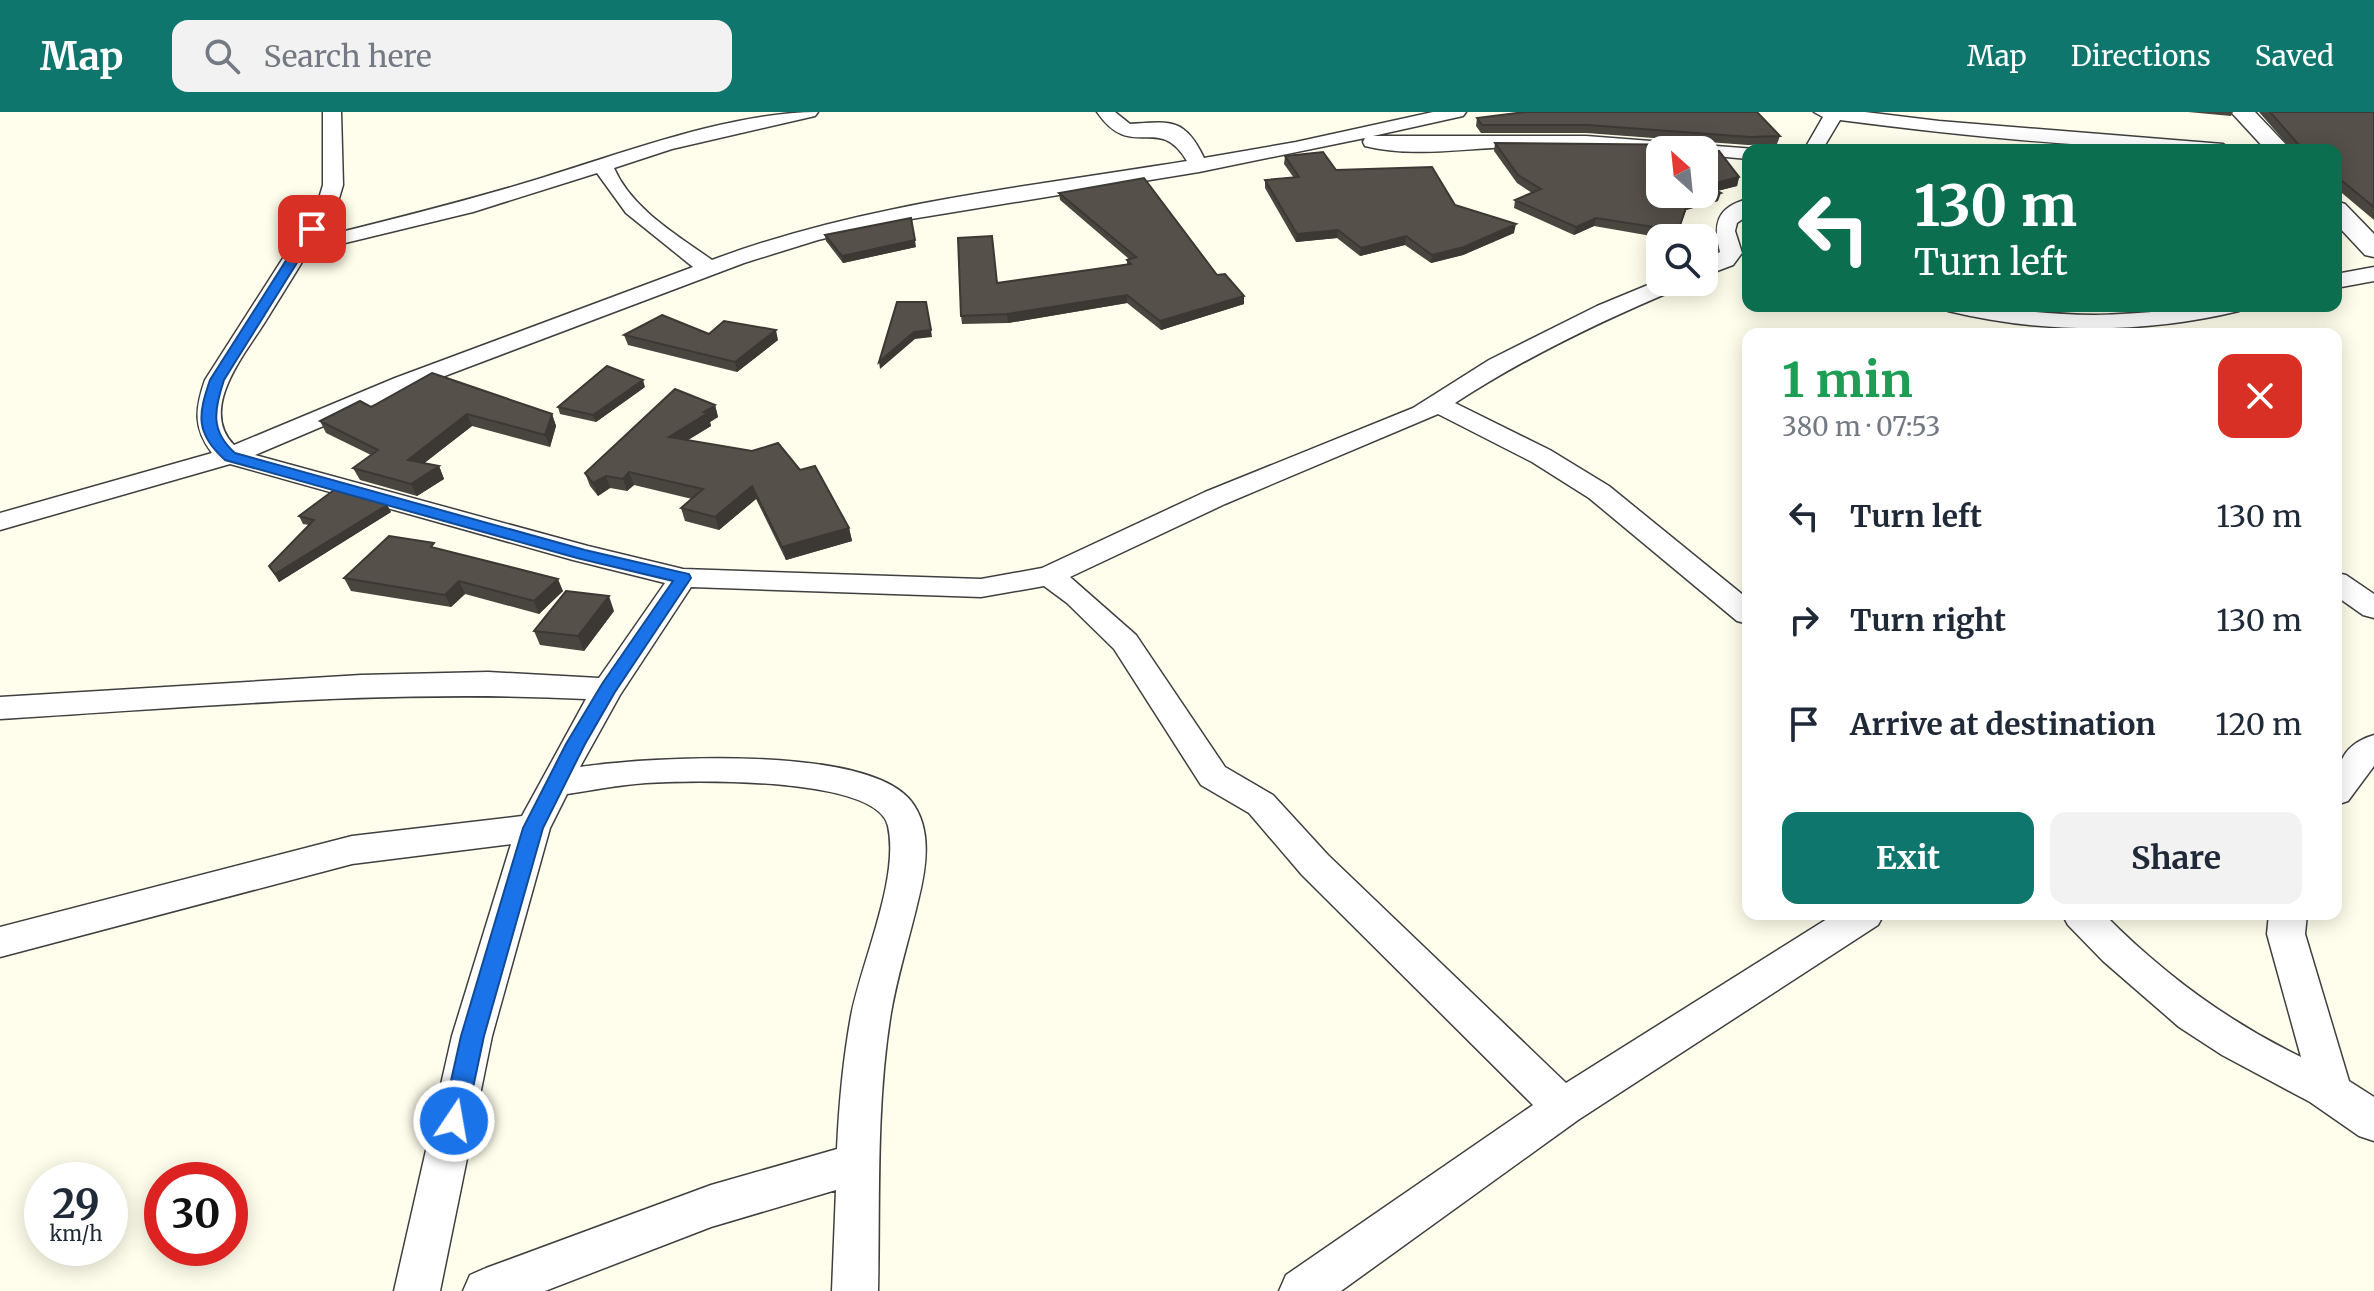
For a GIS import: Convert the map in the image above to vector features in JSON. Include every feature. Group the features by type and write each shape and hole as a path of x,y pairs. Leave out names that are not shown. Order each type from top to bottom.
{"street":[{"path":"332,112 333,185 327,205 217,380 208,408 209,428 216,444 230,456 583,554 683,578 981,588 1049,576 1215,498 1354,443 1437,403 1497,365 1646,294"},
{"path":"300,248 466,208 667,145 809,112"},
{"path":"1106,112 1116,128 1159,127 1175,131 1185,140 1199,166"},
{"path":"0,522 230,456 404,383 771,247 864,222 1199,166 1457,112"},
{"path":"2242,112 2273,144"},
{"path":"1816,144 1831,113 1923,125 2151,144"},
{"path":"1348,137 1392,144 1597,142 1742,153"},
{"path":"603,165 606,176 630,204 709,268"},
{"path":"1718,263 1731,253 1725,231 1727,221 1742,210"},
{"path":"2342,215 2374,249"},
{"path":"2342,280 2374,274"},
{"path":"1963,312 1983,328"},
{"path":"1990,312 2049,322 2184,326 2217,312"},
{"path":"1437,403 1541,456 1599,492 1742,609"},
{"path":"1049,576 1077,596 1125,642 1190,746 1213,776 1247,793 1261,804 1315,865 1563,1107"},
{"path":"417,1291 472,1036 533,828 608,689 683,578"},
{"path":"2342,586 2374,608"},
{"path":"0,708 361,686 488,683 608,689"},
{"path":"2342,784 2366,752 2374,747"},
{"path":"556,783 644,771 721,768 813,777 858,786 885,797 900,811 908,847 905,886 878,981 861,1085 855,1291"},
{"path":"0,942 352,850 533,828"},
{"path":"1302,1291 1563,1107 1856,920"},
{"path":"2087,920 2119,955 2178,1007 2238,1045 2331,1091 2374,1122"},
{"path":"2287,920 2286,934 2331,1091"},
{"path":"486,1291 711,1206 860,1163"}],"building":[{"path":"1525,112 1757,112 1780,136 1750,137 1588,125 1482,125 1477,118"},
{"path":"2270,112 2374,112 2374,207 2342,181 2342,144 2298,144"},
{"path":"1495,143 1646,144 1646,208 1686,208 1680,224 1646,226 1596,218 1576,227 1515,200 1541,189 1518,175"},
{"path":"1718,151 1719,151 1739,177 1718,182"},
{"path":"1323,152 1336,170 1432,167 1455,205 1516,224 1464,247 1432,255 1406,236 1361,248 1338,230 1297,234 1265,180 1299,177 1285,156"},
{"path":"1144,178 1217,275 1225,274 1244,296 1160,321 1127,295 1007,314 961,316 958,238 992,236 997,283 1131,264 1127,260 1136,257 1059,193"},
{"path":"911,218 915,240 842,256 825,235"},
{"path":"897,302 926,302 931,330 914,332 879,362"},
{"path":"662,315 709,334 724,321 776,330 735,362 624,335"},
{"path":"607,366 643,380 593,415 558,407"},
{"path":"432,373 552,414 545,435 467,414 408,460 439,466 411,484 353,468 378,450 320,421 360,401 371,407"},
{"path":"675,389 715,405 704,412 708,413 669,437 752,451 778,443 800,470 815,466 849,528 782,547 752,486 715,517 681,508 703,489 629,472 623,479 606,476 593,483 585,473"},
{"path":"334,490 387,505 275,574 269,566 314,520 299,516"},
{"path":"389,536 434,543 431,547 558,579 534,601 459,581 445,595 344,578"},
{"path":"566,591 609,596 578,636 534,631"}],"route":[{"path":"312,229 217,380 208,408 209,428 216,444 230,456 583,554 683,578 575,744 533,828 472,1036 454,1121"}]}
